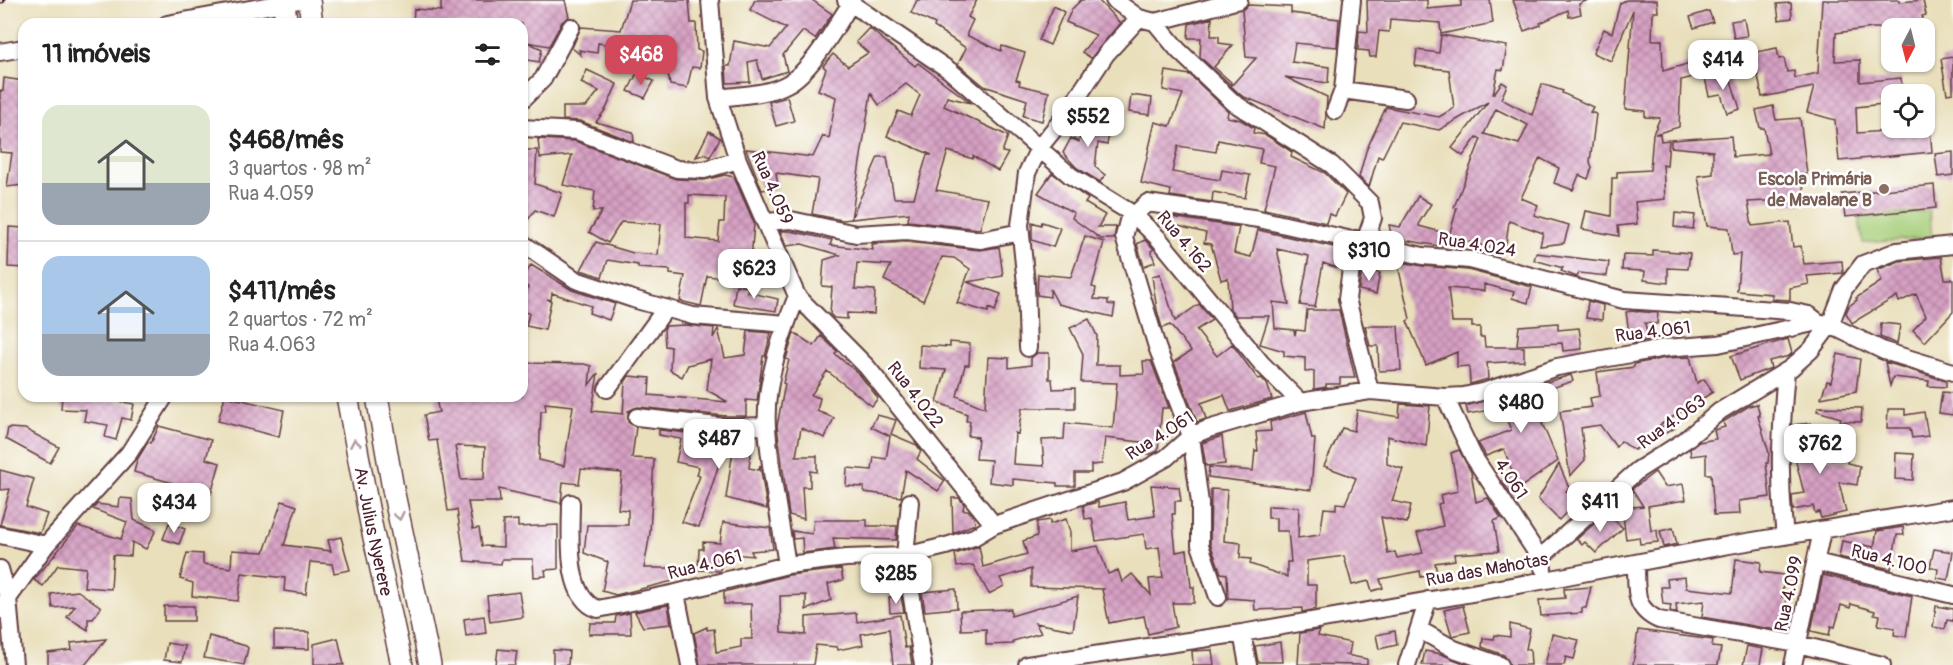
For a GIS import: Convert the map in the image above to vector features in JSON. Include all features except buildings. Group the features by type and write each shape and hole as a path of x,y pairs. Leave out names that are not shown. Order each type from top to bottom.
{"main road":[{"path":"309,0 311,18"},
{"path":"288,18 289,1"},
{"name":"Av. Julius Nyerere","path":"348,402 371,524 402,665"},
{"name":"Av. Julius Nyerere","path":"378,402 393,489 430,665"}],"street":[{"name":"Rua 4.059","path":"710,0 718,98 738,160 797,296"},
{"path":"1114,0 1138,18 1155,22 1239,0"},
{"path":"1335,111 1343,90 1352,0"},
{"path":"217,18 289,1"},
{"path":"718,98 766,91 787,84 811,60 849,1"},
{"name":"Rua 4.162","path":"849,1 949,70 1071,176 1133,214 1158,238 1262,364 1300,402"},
{"path":"1028,348 1026,284 1020,215 1027,172 1039,148 1067,113 1106,54 1138,18"},
{"path":"1155,22 1178,50 1234,103 1332,165 1370,203 1373,218 1359,241 1347,299 1370,391"},
{"path":"528,94 543,79 571,27"},
{"path":"0,52 18,49"},
{"path":"1343,90 1406,99"},
{"path":"528,128 553,128 585,133 677,170 704,170 738,160"},
{"name":"Rua 4.024","path":"1133,214 1147,202 1163,203 1258,219 1423,256 1470,260 1624,300 1790,311 1809,315 1884,351 1953,372"},
{"path":"1133,214 1125,228 1126,248 1157,347 1191,436 1200,502 1200,545 1218,597"},
{"path":"766,222 791,220 855,234 907,231 981,240 1021,232"},
{"name":"Rua 4.063","path":"1540,558 1638,470 1684,441 1720,411 1786,371 1811,351 1844,289 1863,264 1898,251 1953,246"},
{"path":"528,247 576,280 666,308 693,316 786,324"},
{"path":"787,565 767,426 774,369 786,324 797,296"},
{"name":"Rua 4.022","path":"797,296 867,367 994,525"},
{"path":"607,389 666,308"},
{"name":"Rua 4.061","path":"571,503 571,559 579,595 587,606 598,609 676,593 787,565 846,558 905,556 974,537 994,525 1123,482 1166,458 1191,436 1300,402 1370,391 1445,397 1486,391 1557,367 1665,348 1718,344 1824,323"},
{"path":"1785,536 1779,487 1780,440 1786,371"},
{"name":"4.061","path":"1445,397 1473,456 1540,558 1546,580"},
{"path":"4,604 46,545 129,453 161,402"},
{"path":"637,417 726,427 767,426"},
{"path":"910,502 905,556 923,665"},
{"name":"Rua das Mahotas","path":"1027,665 1129,658 1242,633 1953,508"},
{"path":"1921,514 1953,522"},
{"name":"Rua 4.099","path":"1793,665 1822,531"},
{"path":"0,535 46,545"},
{"name":"Rua 4.100","path":"1816,562 1953,596"},
{"path":"1636,563 1636,594 1641,609 1648,615 1671,624 1798,644 1882,665"},
{"path":"0,569 14,665"},
{"path":"676,593 690,665"},
{"path":"1407,665 1428,600"},
{"path":"1420,630 1454,649 1500,665"},
{"path":"1242,633 1248,665"}],"green space":[{"path":"1929,211 1932,238 1863,243 1859,218"}],"place":[{"name":"Escola Primária de Mavalane B","path":"1884,189"}]}
